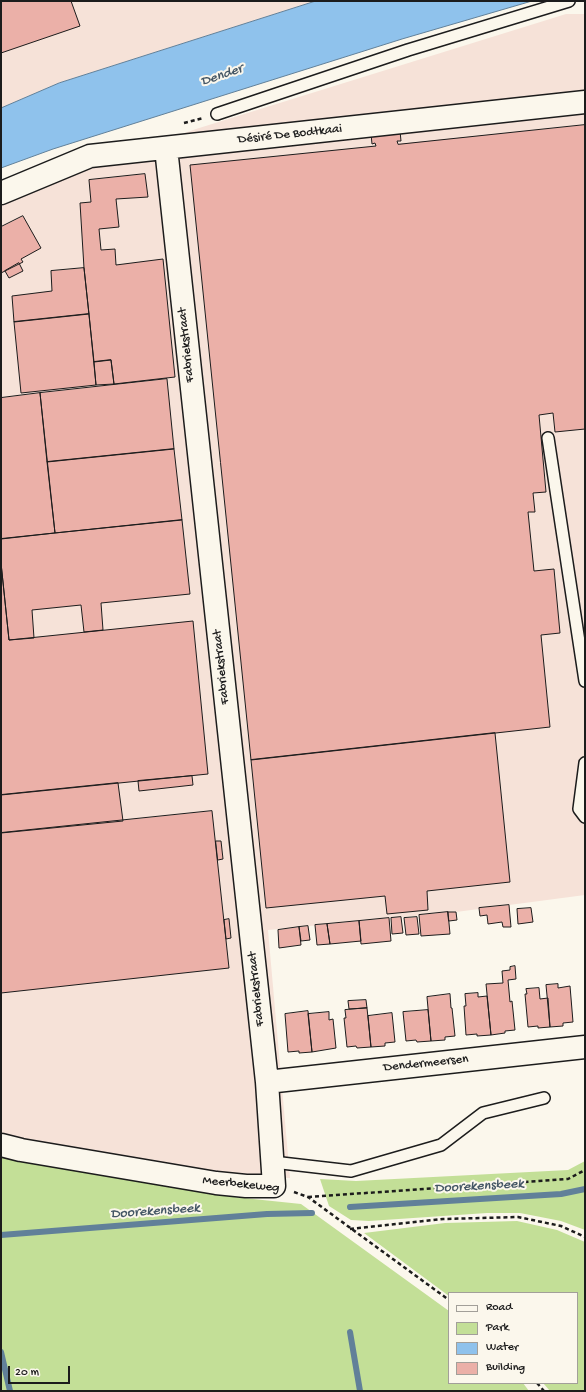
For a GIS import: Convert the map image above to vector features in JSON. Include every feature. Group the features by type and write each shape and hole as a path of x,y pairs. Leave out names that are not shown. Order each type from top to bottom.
{"street":[{"name":"Désiré De Bodtkaai","path":"1,193 90,156 585,102"},
{"name":"Fabriekstraat","path":"166,148 267,1082 274,1186"},
{"name":"Dendermeersen","path":"267,1082 585,1047"},
{"name":"Meerbekeweg","path":"1,1145 22,1150 216,1183 246,1186 274,1186"}],"lane":[{"path":"217,114 408,50 569,1"},
{"path":"548,438 582,642 585,681"},
{"path":"585,763 579,809 585,817"},
{"path":"273,1162 351,1171 441,1145 483,1113 544,1098"}],"path":[{"path":"308,1197 568,1179 585,1170"},
{"name":"Meerbekeweg","path":"274,1186 308,1197 448,1299"},
{"path":"350,1229 443,1219 518,1217 561,1226 585,1237"}],"shaded area":[{"path":"1,1 316,1 59,83 1,108"},
{"path":"566,14 585,14 585,895 456,912 268,930 290,1178 233,1176 1,1136 1,204 52,180 196,129"}],"green space":[{"path":"1,1156 234,1197 301,1204 448,1310 448,1384 524,1384 529,1391 1,1391"},
{"path":"585,1161 585,1230 561,1221 520,1213 487,1213 369,1221 351,1220 329,1206 320,1179 356,1181 568,1170"},
{"path":"517,1221 557,1230 585,1242 585,1391 550,1391 544,1384 578,1384 578,1292 448,1292 448,1295 364,1233 445,1223"}],"water":[{"name":"Dender","path":"316,1 532,1 402,39 53,149 1,168 1,108 59,83"}],"building":[{"path":"1,1 71,1 80,26 1,53"},
{"path":"585,125 585,429 555,432 553,413 539,415 546,492 533,493 535,512 528,512 534,571 554,569 560,633 541,635 550,727 251,760 190,165 376,146 375,143 372,144 371,134 400,131 401,141 397,141 398,144"},
{"path":"145,174 148,197 116,199 119,227 99,229 101,250 115,249 116,265 163,259 175,377 114,384 111,360 94,362 84,268 80,203 91,202 89,180"},
{"path":"23,216 41,248 21,259 23,262 1,273 1,227"},
{"path":"19,263 23,271 9,278 5,271"},
{"path":"84,268 89,314 14,322 12,296 52,291 51,271"},
{"path":"89,314 96,385 21,393 14,322"},
{"path":"111,360 114,384 96,385 94,362"},
{"path":"167,379 174,449 47,462 40,393"},
{"path":"40,393 55,533 1,539 1,398"},
{"path":"174,449 182,520 55,533 47,462"},
{"path":"182,520 190,594 101,603 103,630 84,632 81,605 32,610 34,638 9,640 1,563 1,539"},
{"path":"1,563 9,640 193,621 208,774 1,795"},
{"path":"495,733 510,882 427,891 428,910 387,914 385,896 266,908 251,760"},
{"path":"192,776 193,785 139,791 138,781"},
{"path":"118,783 123,821 1,833 1,795"},
{"path":"212,811 229,968 1,993 1,833"},
{"path":"216,841 221,841 223,859 218,860"},
{"path":"509,905 511,927 503,927 502,922 488,924 487,915 480,916 479,908"},
{"path":"531,908 533,922 518,924 517,909"},
{"path":"448,912 450,934 421,936 419,915"},
{"path":"448,912 456,912 457,920 449,921"},
{"path":"401,917 403,933 392,934 391,918"},
{"path":"417,917 419,934 406,935 404,918"},
{"path":"389,918 391,941 361,944 359,921"},
{"path":"229,919 231,938 226,939 224,920"},
{"path":"359,921 361,941 330,944 327,924"},
{"path":"327,924 330,944 317,945 315,925"},
{"path":"308,926 310,940 301,941 299,927"},
{"path":"299,927 301,945 279,948 278,930"},
{"path":"515,966 516,979 508,980 515,1030 491,1035 486,984 503,983 502,971 510,970 510,967"},
{"path":"558,984 558,988 570,986 573,1022 563,1023 563,1026 550,1027 546,985"},
{"path":"539,988 540,999 548,998 550,1027 528,1027 525,994 527,994 526,989"},
{"path":"478,993 478,997 487,996 491,1035 466,1035 464,1006 466,1006 465,994"},
{"path":"450,994 455,1036 445,1037 445,1040 431,1041 427,997"},
{"path":"366,1000 367,1008 349,1009 348,1001"},
{"path":"367,1008 371,1047 347,1047 344,1018 346,1018 345,1010"},
{"path":"428,1010 431,1041 406,1041 403,1012"},
{"path":"308,1011 312,1052 288,1052 285,1014"},
{"path":"329,1012 329,1020 333,1019 336,1048 312,1052 308,1014"},
{"path":"392,1013 395,1042 385,1043 385,1046 371,1047 368,1016"}],"waterway":[{"name":"Doorekensbeek","path":"350,1207 561,1194 585,1189"},
{"name":"Doorekensbeek","path":"1,1235 267,1214 312,1213"},
{"path":"350,1332 360,1391"},
{"path":"1,1352 10,1391"}]}
